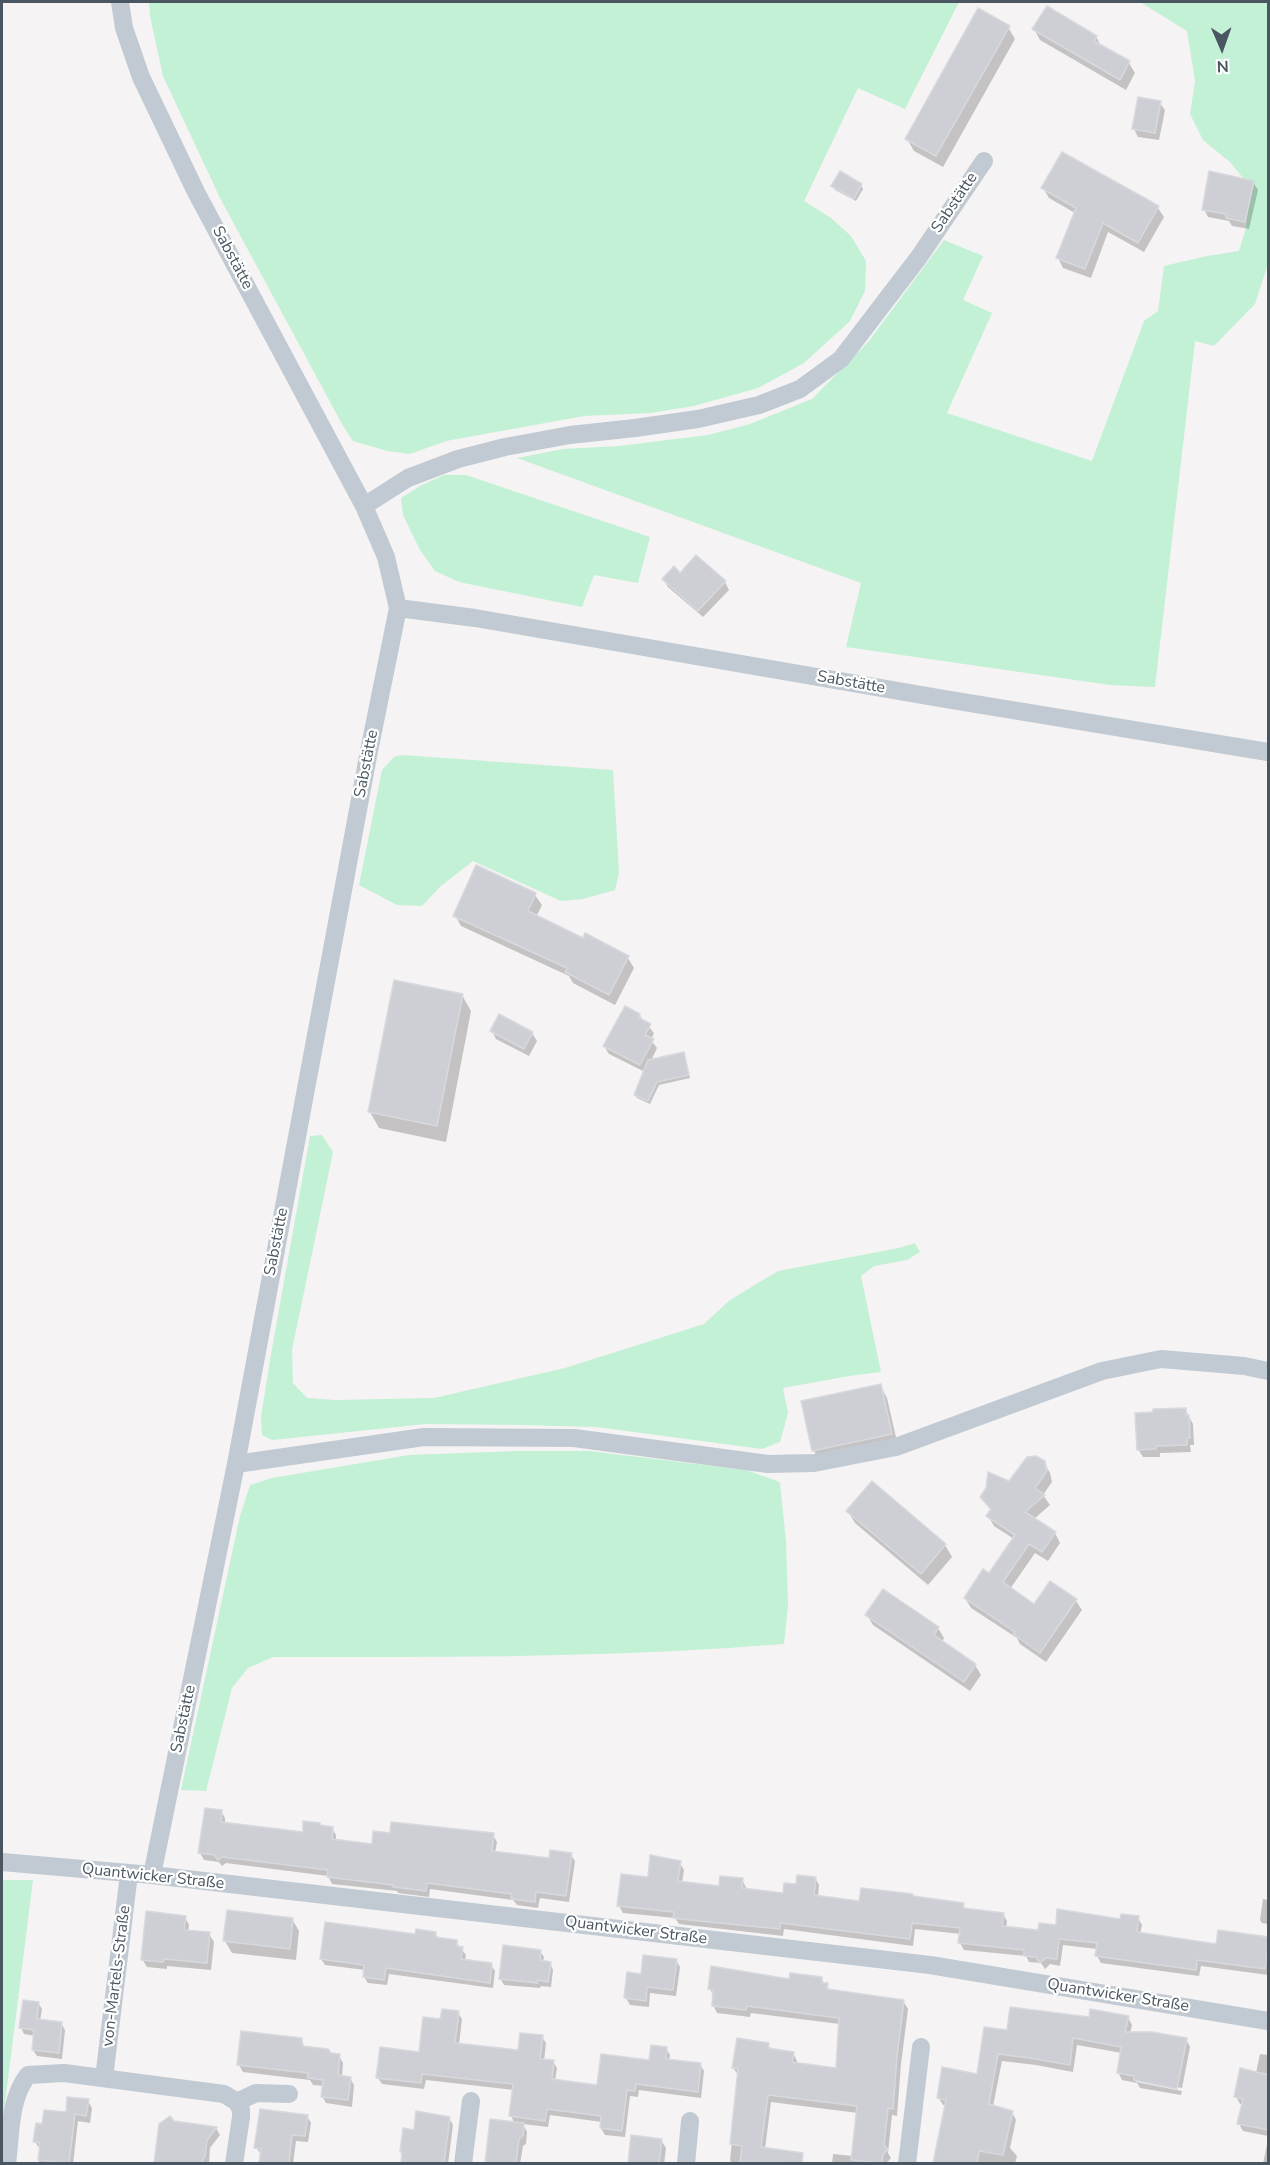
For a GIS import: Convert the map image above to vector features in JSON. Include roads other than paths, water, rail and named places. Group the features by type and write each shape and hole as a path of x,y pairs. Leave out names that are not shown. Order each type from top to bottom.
{"street":[{"name":"Sabstätte","path":"120,2 124,28 141,77 191,182 364,506 386,557 398,608 367,762 236,1464 152,1875"},
{"name":"Sabstätte","path":"364,506 408,478 458,459 505,447 570,435 635,429 698,419 759,405 800,389 841,359 919,257 984,162"},
{"name":"Sabstätte","path":"398,608 475,618 1269,752"},
{"path":"236,1464 424,1437 574,1438 768,1464 814,1463 896,1447 1102,1371 1161,1359 1244,1366 1269,1371"},
{"name":"Quantwicker Straße","path":"2,1862 152,1875 930,1965 1269,2021"},
{"name":"von-Martels-Straße","path":"104,2078 129,1874"},
{"path":"907,2163 921,2047"},
{"path":"7,2163 15,2099 21,2084 28,2075 64,2073 224,2094 237,2102 241,2110 234,2163"},
{"path":"237,2102 256,2092 290,2094"},
{"path":"463,2163 471,2101"},
{"path":"686,2163 690,2121"}]}
